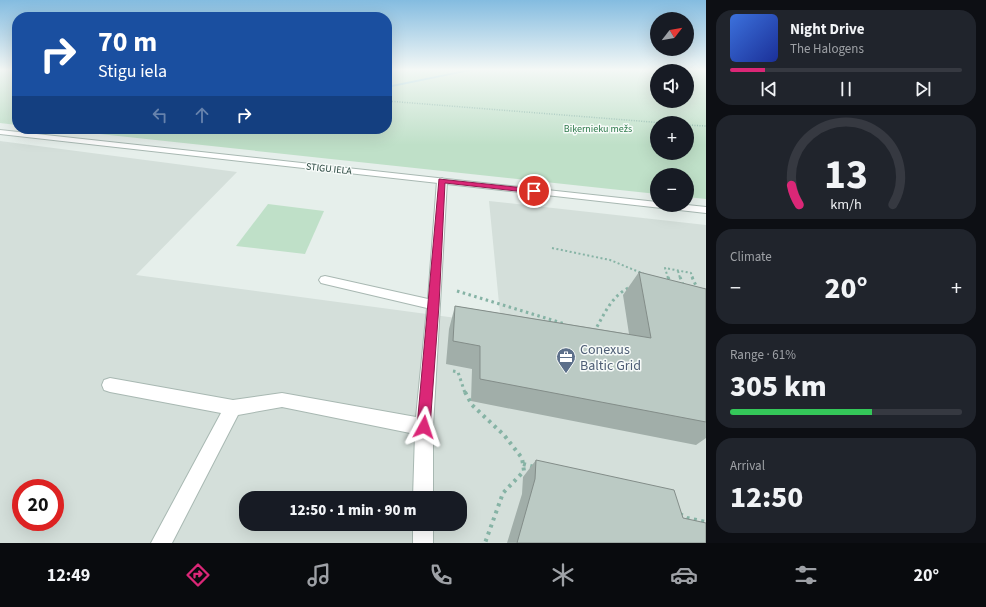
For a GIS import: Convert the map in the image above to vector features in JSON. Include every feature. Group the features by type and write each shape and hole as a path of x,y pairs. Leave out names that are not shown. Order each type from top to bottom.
{"street":[{"name":"STIGU IELA","path":"0,132 12,133"},
{"name":"STIGU IELA","path":"18,134 650,204"},
{"path":"423,491 424,427 436,285 442,181"},
{"name":"STIGU IELA","path":"694,209 706,210"},
{"path":"325,280 434,305"},
{"path":"110,385 233,408 282,400 424,427"},
{"path":"161,543 233,408"},
{"path":"423,531 423,543"}],"path":[{"path":"392,102 650,122"},
{"path":"694,125 706,126"},
{"path":"552,248 579,252 609,260 650,277"},
{"path":"666,284 671,284 665,268 691,273 698,293 694,291"},
{"path":"678,271 684,288 678,286"},
{"path":"436,285 571,326"},
{"path":"586,330 594,332 617,295 622,290 638,285"},
{"path":"429,365 458,372 463,389 472,405 504,435 522,458 524,472 504,493 485,543"},
{"path":"523,464 538,468"},
{"path":"674,511 687,518 706,522"},
{"path":"687,518 692,524"}],"shaded area":[{"path":"0,141 237,172 136,275 501,324 489,201 706,225 706,543 0,543"}],"green space":[{"path":"0,94 12,94 12,124 0,123"},
{"name":"Biķernieku mežs","path":"392,94 650,94 650,108 694,108 694,94 706,94 706,199 694,198 694,168 650,168 650,193 99,134 392,134"},
{"path":"268,204 324,211 305,254 236,246"}],"building":[{"path":"639,272 706,289 706,422 480,379 480,346 453,341 455,306 651,338"},
{"path":"536,460 674,490 683,518 706,523 706,543 517,543 535,479"}],"place":[{"name":"Conexus Baltic Grid","path":"566,374"}],"route":[{"path":"424,427 442,181 534,191"}]}
